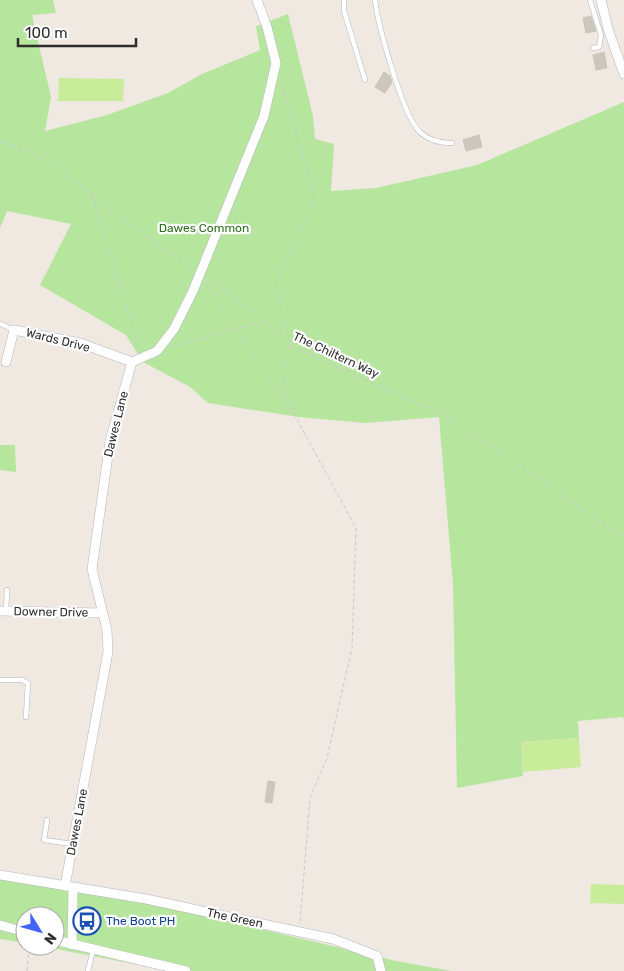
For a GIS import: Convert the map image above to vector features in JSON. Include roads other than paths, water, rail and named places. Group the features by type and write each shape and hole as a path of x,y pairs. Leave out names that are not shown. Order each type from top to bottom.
{"street":[{"path":"132,362 157,351 174,329 200,273 264,116 276,63 267,26 256,0"},
{"path":"601,0 608,29 624,74"},
{"name":"Wards Drive","path":"6,362 14,330 80,343 132,362"},
{"name":"Dawes Lane","path":"69,887 73,844 108,652 107,630 92,569 110,441 132,362"},
{"name":"Downer Drive","path":"3,611 102,613"},
{"name":"The Green","path":"0,875 146,899 333,938 377,956 381,971"},
{"path":"69,887 72,945"},
{"path":"0,925 15,929"},
{"path":"65,943 186,971"}],"lane":[{"path":"344,0 344,11 365,80"},
{"path":"375,0 410,120 426,137 441,143 452,143"},
{"path":"590,0 601,35 599,47 593,48"},
{"path":"1,324 14,330"},
{"path":"3,611 7,590"},
{"path":"0,680 22,680 28,683 26,716"},
{"path":"47,820 44,840 73,844"},
{"path":"88,971 92,950"}],"place":[{"name":"The Boot PH","path":"87,921"}],"park label":[{"name":"Dawes Common","path":"204,228"}]}
